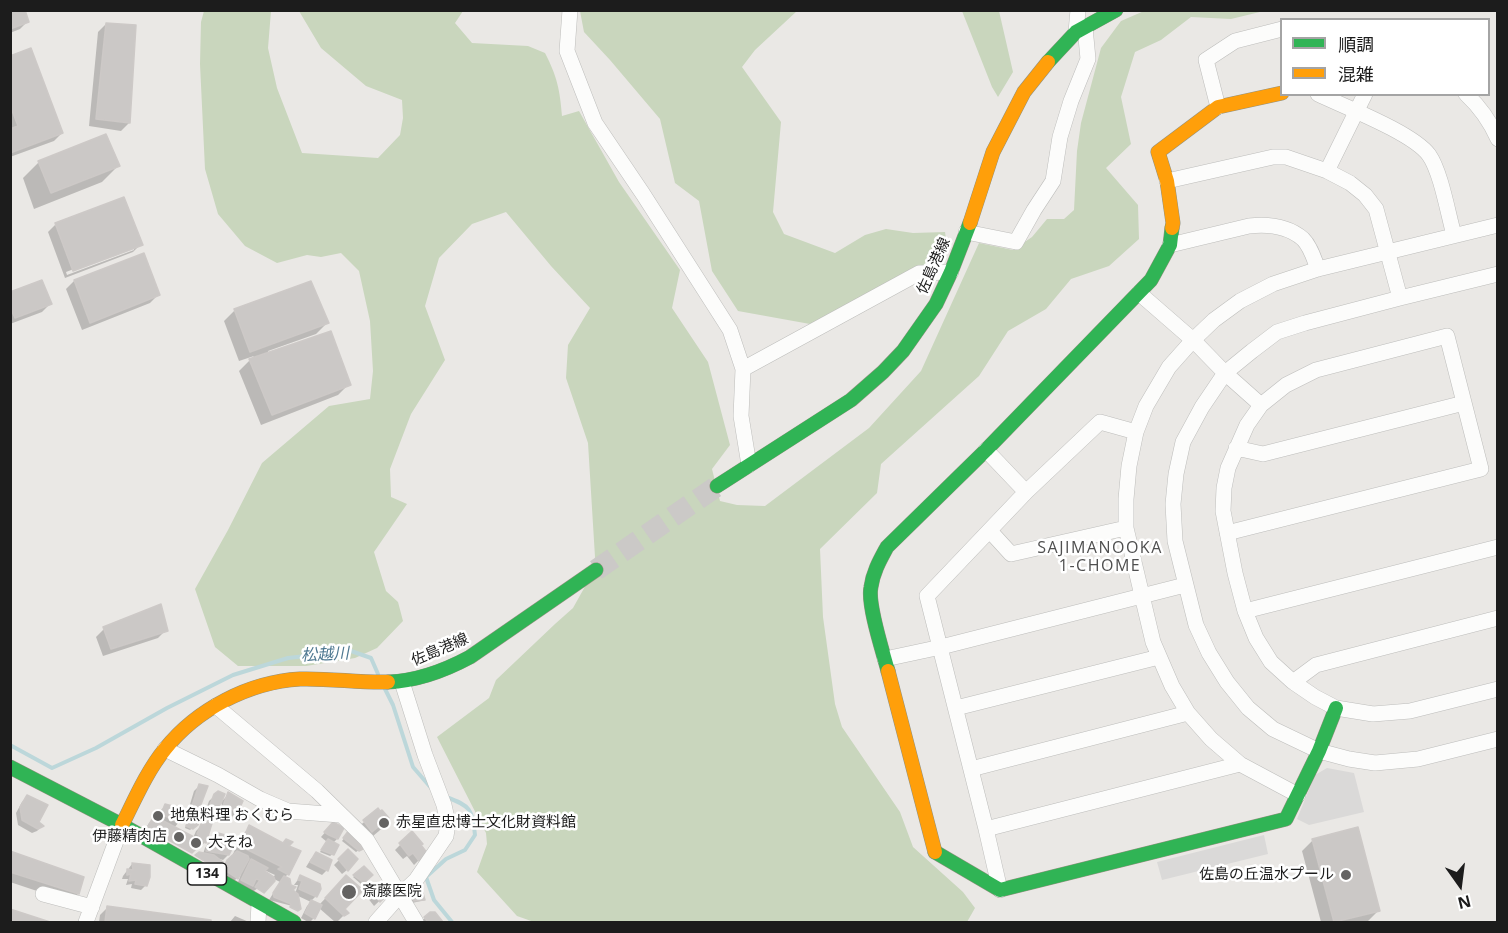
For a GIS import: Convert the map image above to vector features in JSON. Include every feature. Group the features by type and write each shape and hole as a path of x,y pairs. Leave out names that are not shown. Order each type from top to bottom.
{"main road":[{"name":"佐島港線","path":"717,486 851,400 903,351 936,304 951,272 993,152 1024,92 1051,58 1080,29 1116,10"},
{"path":"1280,93 1218,107 1158,152 1167,181 1173,223 1170,244 1151,280 986,450 887,547 877,566 870,589 873,612 935,853 1000,890 1286,819 1319,751 1336,708"},
{"name":"佐島港線","path":"122,825 165,749 186,727 237,693 259,686 289,681 319,679 365,683 399,682 422,677 448,668 483,650 522,620 596,570"},
{"name":"134","path":"10,767 122,825 294,922"}],"street":[{"path":"570,10 567,51 595,123 730,330 743,369 741,416 749,465"},
{"path":"966,232 1017,242 1053,181 1060,137 1088,59 1080,29 1078,10"},
{"path":"1218,107 1206,60 1235,41 1280,29"},
{"path":"1322,96 1402,134 1428,153 1435,167 1454,235"},
{"path":"1327,171 1364,96"},
{"path":"1468,96 1491,123 1497,139"},
{"path":"1167,181 1273,157 1286,157 1327,171 1350,183 1365,195 1376,209 1400,298"},
{"path":"1170,244 1261,224 1279,226 1303,239 1318,269"},
{"path":"1298,795 1240,764 1211,739 1188,713 1159,657 1153,642 1126,528 1129,466 1136,432 1146,406 1169,367 1214,320 1240,301 1273,284 1318,269 1497,225"},
{"path":"743,369 919,273 951,272"},
{"path":"1497,274 1277,332 1225,373 1202,407 1183,442 1176,474 1173,504 1175,541 1196,625 1209,653 1227,682 1248,708 1273,729 1319,751 1349,759 1375,762 1418,759 1497,739"},
{"path":"1140,293 1261,405"},
{"path":"1227,533 1481,469 1447,336 1316,370 1286,385 1261,405 1246,425 1228,468 1223,511 1227,533 1245,611 1256,638 1271,662 1314,697 1336,708 1373,714 1410,711 1497,689"},
{"path":"1236,448 1263,454 1464,403"},
{"path":"1000,890 927,596 1026,492 1100,422 1136,432"},
{"path":"986,450 1026,492"},
{"path":"990,531 1011,554 1126,528"},
{"path":"1245,611 1497,547"},
{"path":"885,659 1185,585"},
{"path":"1293,682 1316,664 1497,618"},
{"path":"956,708 1159,657"},
{"path":"376,922 399,895 416,880 447,836 448,823 444,805 399,682"},
{"path":"216,706 317,791 367,840 416,922"},
{"path":"971,769 1188,713"},
{"path":"165,749 260,799 288,811 340,815"},
{"path":"986,829 1240,764"},
{"path":"86,922 122,825"},
{"path":"43,894 92,907"},
{"path":"258,922 259,904"}],"green space":[{"path":"204,11 271,11 268,48 277,88 302,153 378,158 400,135 403,118 402,100 366,86 321,48 299,11 463,11 455,23 472,43 528,46 545,53 557,83 562,116 579,111 619,182 680,270 672,308 708,362 730,445 712,469 720,501 737,505 765,506 869,428 921,371 979,243 1013,250 1032,237 1047,219 1064,219 1074,210 1081,123 1101,48 1121,21 1144,11 1264,11 1231,19 1191,17 1161,40 1135,52 1121,97 1131,144 1106,168 1138,205 1139,239 1109,266 1071,279 1046,309 1008,331 979,376 881,464 877,493 820,549 823,617 835,704 842,727 900,812 913,847 963,892 975,908 967,922 534,922 517,916 477,872 487,844 486,833 437,737 489,698 496,680 573,608 592,574 595,557 588,443 566,378 568,345 590,308 506,212 472,224 439,258 425,306 445,360 411,414 390,469 391,497 407,504 374,552 386,591 398,602 403,621 377,648 355,658 306,666 238,666 215,647 195,589 262,463 329,406 370,399 373,371 370,321 359,271 341,253 321,257 307,255 277,263 245,246 218,214 205,169 200,64 201,22"},
{"path":"580,11 797,11 755,50 742,67 781,122 773,212 784,234 835,253 865,235 886,229 913,233 945,232 948,252 810,324 738,311 712,271 699,201 675,183 660,119 584,32"},
{"path":"962,11 999,11 1013,72 998,97 992,87"}],"shaded area":[{"path":"1327,768 1354,773 1364,812 1309,825 1297,819 1315,775"},
{"path":"1264,835 1268,854 1162,880 1157,862"}],"building":[{"path":"10,10 25,10 29,22 10,29"},
{"path":"106,23 136,25 130,123 96,119"},
{"path":"31,48 63,133 10,153 10,129 18,126 10,105 10,56"},
{"path":"106,134 120,166 51,193 38,161"},
{"path":"124,197 143,245 73,271 55,223"},
{"path":"144,253 160,295 90,323 74,280"},
{"path":"42,280 52,304 15,318 10,307 10,292"},
{"path":"311,281 329,323 250,352 234,309"},
{"path":"331,331 351,385 272,415 249,359"},
{"path":"161,604 168,631 111,649 103,627"},
{"path":"199,784 208,786 200,807 192,806"},
{"path":"218,791 225,794 220,806 214,815 207,813 214,794"},
{"path":"228,792 243,801 238,812 223,806"},
{"path":"27,795 48,805 39,822 44,826 38,829 22,820 20,807"},
{"path":"165,804 184,809 180,823 161,814"},
{"path":"378,808 389,818 386,820 389,823 381,829 379,826 372,832 363,820"},
{"path":"191,811 199,813 200,820 193,829 186,826"},
{"path":"154,816 194,837 192,839 197,842 197,848 192,853 147,828"},
{"path":"206,818 213,820 206,843 199,840 201,837 197,834 201,824 205,825"},
{"path":"333,822 344,828 338,839 324,832"},
{"path":"249,825 283,843 286,839 293,842 289,846 301,851 289,875 278,869 282,867 240,846"},
{"name":"佐島の丘温水プール","path":"1358,827 1380,911 1334,922 1312,839"},
{"path":"349,830 363,849 359,851 343,838"},
{"path":"412,831 428,854 419,861 413,853 409,856 399,843"},
{"path":"214,834 229,836 227,844 233,847 229,855 206,851 209,841 213,841"},
{"path":"328,839 339,845 334,855 321,850"},
{"path":"348,849 358,859 348,871 338,859"},
{"path":"10,851 84,877 79,894 10,872"},
{"path":"237,851 248,856 249,859 238,879 223,869 227,860"},
{"path":"199,852 214,855 223,862 219,870 195,855"},
{"path":"316,852 332,860 328,871 310,862"},
{"path":"251,859 268,868 265,871 274,877 275,881 264,893 255,887 260,880 256,879 253,886 241,880"},
{"path":"132,863 150,865 147,886 135,884 136,880 129,881 131,874 127,875 127,869 133,870"},
{"path":"364,866 373,875 364,883 353,875"},
{"path":"300,875 320,884 321,889 317,897 299,889 302,881 298,880"},
{"path":"346,875 363,890 345,909 349,913 344,916 325,898"},
{"path":"284,876 290,879 291,885 296,887 293,890 298,894 301,909 298,911 290,907 291,904 274,897 273,893"},
{"path":"384,883 391,892 380,902 371,891 377,885"},
{"path":"420,883 425,900 414,901 411,891"},
{"path":"311,900 322,905 315,919 305,913"},
{"path":"107,906 211,920 211,922 105,922"},
{"path":"10,909 50,922 10,922"},
{"path":"430,912 435,912 443,922 428,922 424,917"}],"waterway":[{"name":"松越川","path":"10,745 52,768 96,748 167,708 233,675 288,658 351,651 371,658 378,674"},
{"name":"松越川","path":"385,689 393,705 413,767 432,789"},
{"name":"松越川","path":"446,797 461,803 469,810 475,835 465,850 446,859 426,877 434,900 452,922"}],"tunnel":[{"path":"596,570 717,486"}],"traffic: fast":[{"path":"1048,62 1076,32 1116,10"},
{"path":"717,486 851,400 883,372 903,351 936,304 970,223"},
{"path":"888,671 873,616 870,595 875,571 887,547 986,450 1151,280 1170,245 1172,228"},
{"path":"388,682 409,680 430,674 470,657 596,570"},
{"path":"935,852 1000,890 1286,819 1319,751 1336,708"},
{"path":"10,767 122,825 294,922"}],"traffic: slow":[{"path":"970,223 993,152 1024,92 1048,62"},
{"path":"1172,228 1167,181 1158,152 1218,107 1280,93"},
{"path":"888,671 935,852"},
{"path":"122,825 147,776 165,749 192,722 225,700 281,681 322,679 388,682"}],"place":[{"name":"地魚料理 おくむら","path":"158,816"},
{"name":"赤星直忠博士文化財資料館","path":"384,823"},
{"name":"伊藤精肉店","path":"179,837"},
{"name":"大そね","path":"196,843"},
{"name":"佐島の丘温水プール","path":"1346,875"},
{"name":"斎藤医院","path":"349,892"}],"district":[{"name":"SAJIMANOOKA 1-CHOME","path":"1100,557"}]}
